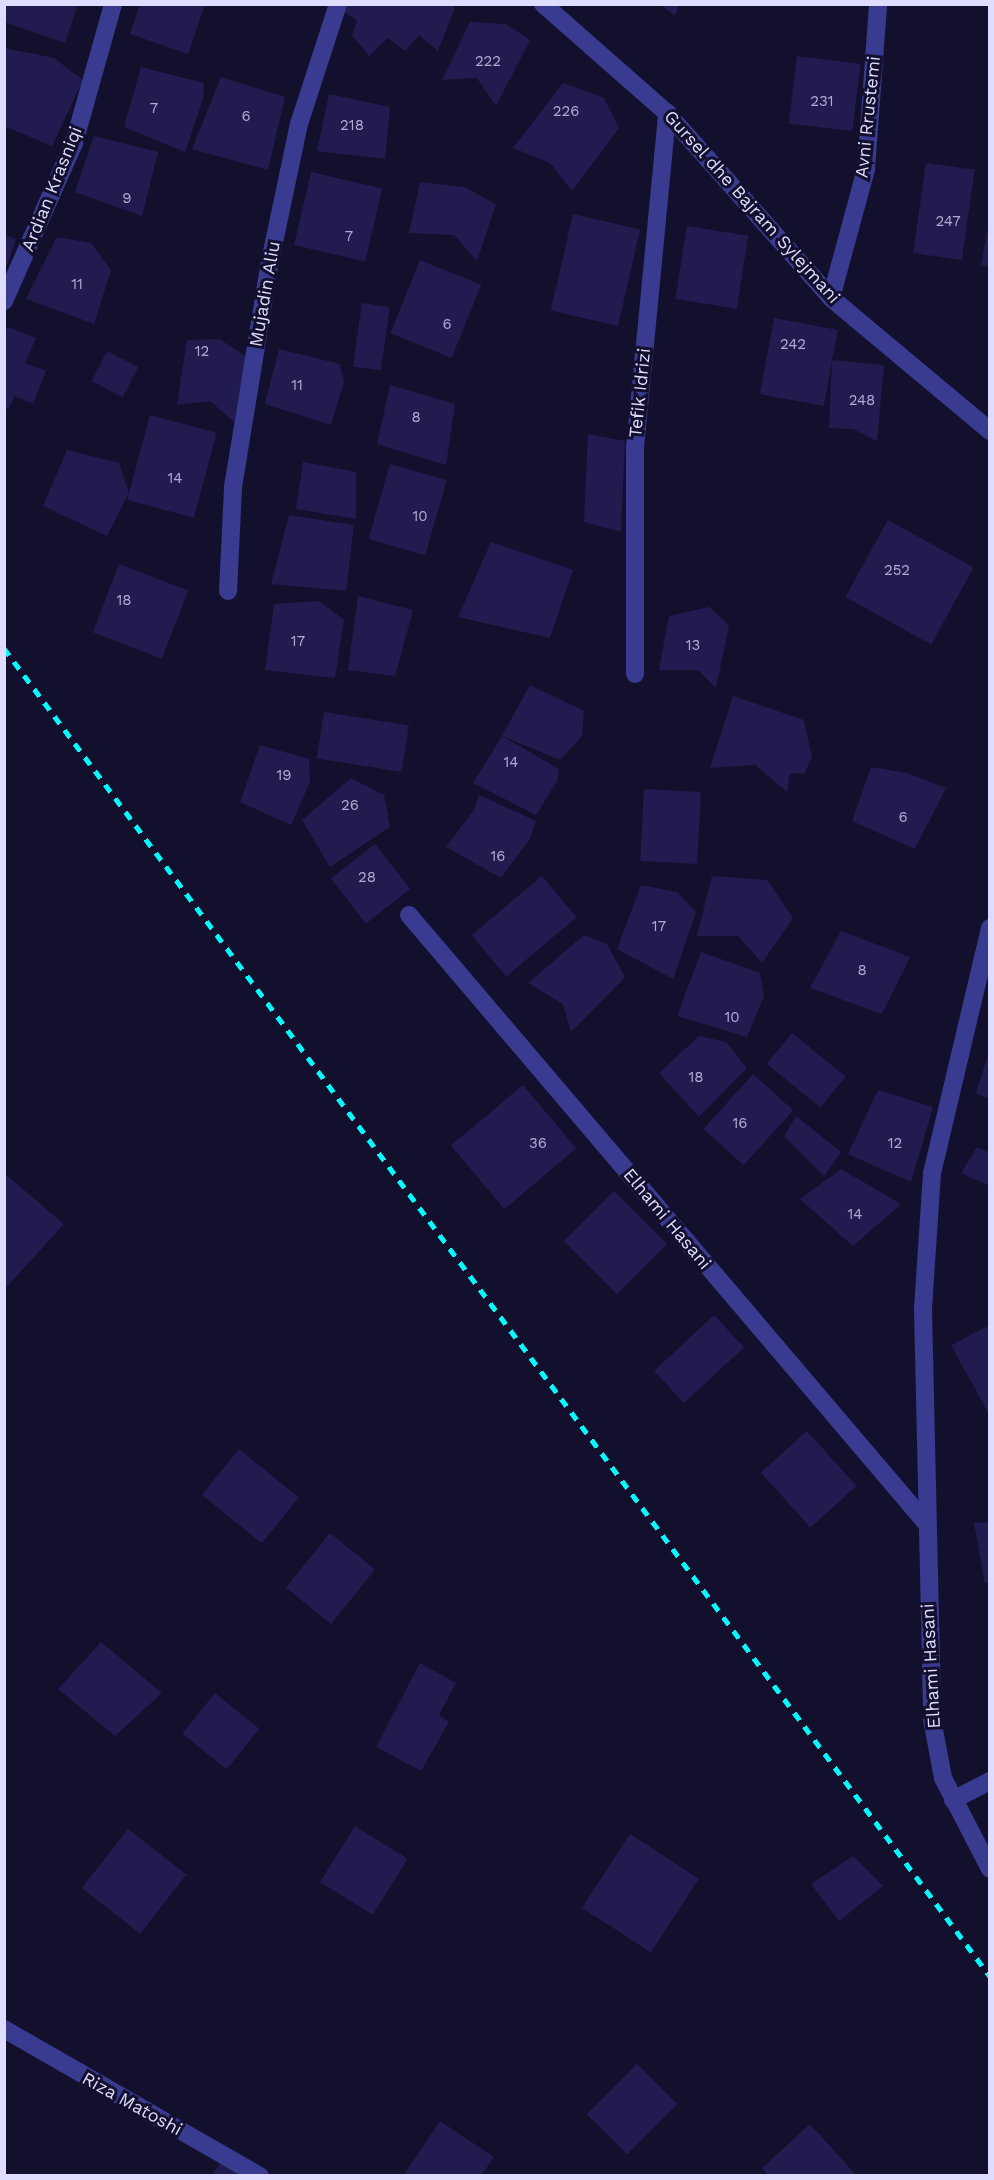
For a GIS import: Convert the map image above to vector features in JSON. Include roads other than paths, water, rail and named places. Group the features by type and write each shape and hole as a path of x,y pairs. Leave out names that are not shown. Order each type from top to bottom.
{"street":[{"name":"Ardian Krasniqi","path":"4,301 74,143 113,4"},
{"name":"Mujadin Aliu","path":"228,591 234,450 299,124 338,4"},
{"name":"Gursel dhe Bajram Sylejmani","path":"543,4 667,113 831,298 990,432"},
{"name":"Avni Rrustemi","path":"831,298 866,169 878,4"},
{"name":"Tefik Idrizi","path":"635,674 635,448 667,113"},
{"name":"Elhami Hasani","path":"409,915 926,1523"},
{"name":"Elhami Hasani","path":"990,928 932,1173 923,1309 932,1719 943,1778 952,1800 990,1869"},
{"path":"952,1800 990,1781"},
{"name":"Riza Matoshi","path":"4,2029 260,2175"}],"railway":[{"path":"4,648 990,1976"}]}
